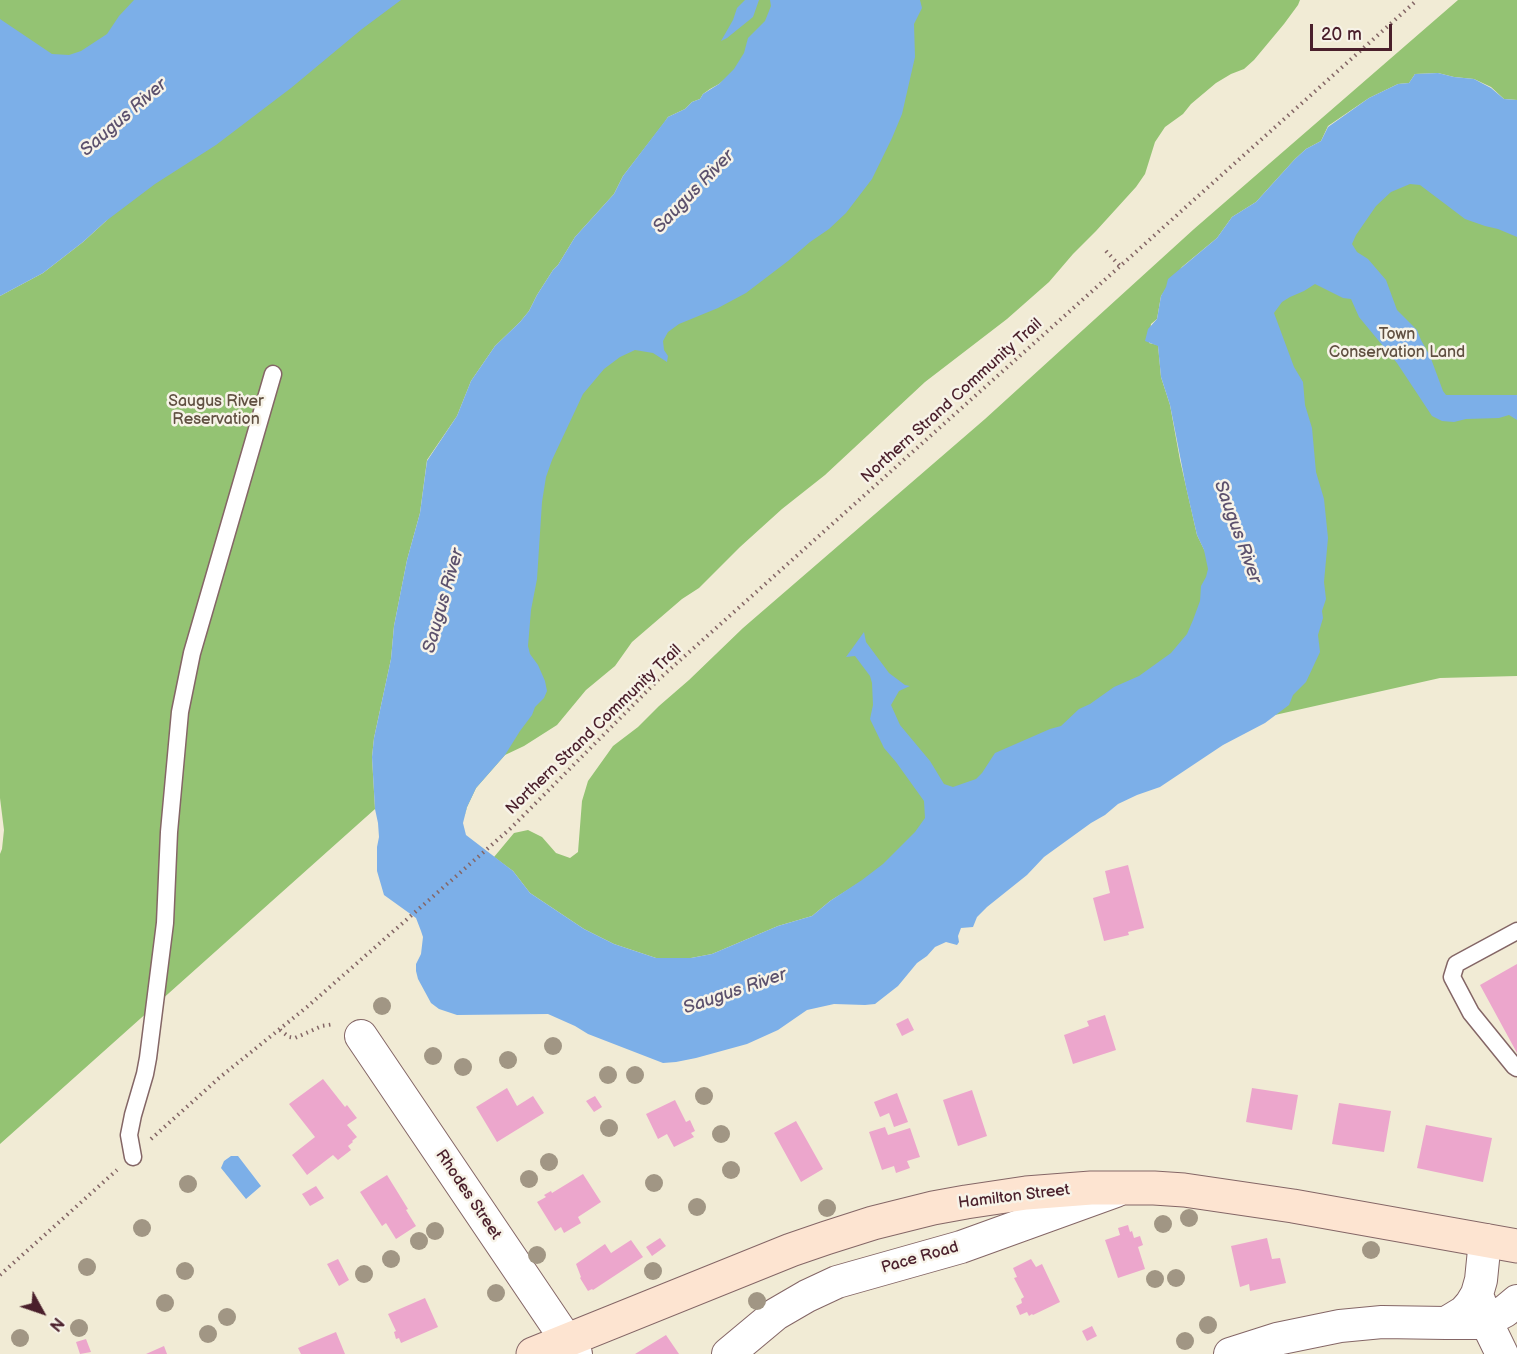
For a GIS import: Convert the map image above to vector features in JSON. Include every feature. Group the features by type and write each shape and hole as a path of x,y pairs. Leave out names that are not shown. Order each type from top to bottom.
{"main road":[{"name":"Hamilton Street","path":"533,1354 571,1347 791,1250 873,1223 933,1208 997,1197 1059,1190 1127,1187 1213,1193 1517,1246"}],"street":[{"name":"Rhodes Street","path":"361,1036 571,1347"},
{"name":"Pace Road","path":"728,1354 776,1314 837,1282 961,1247 1127,1187"},
{"path":"1485,1240 1480,1280 1482,1307 1502,1354"},
{"path":"1230,1354 1277,1339 1340,1326 1382,1322 1446,1323 1472,1304 1505,1311 1517,1301"}],"lane":[{"path":"133,1157 129,1136 147,1066 165,922 169,832 180,712 192,653 273,374"},
{"path":"1517,931 1456,964 1452,977 1471,1013 1517,1068"}],"path":[{"name":"Northern Strand Community Trail","path":"0,1275 219,1078 280,1030 511,828 657,681 1417,0"},
{"path":"1106,251 1120,266"},
{"path":"280,1030 289,1037 296,1038 322,1026 338,1024 346,1026 361,1036"}],"green space":[{"path":"0,0 170,0 0,111"},
{"name":"Saugus River Reservation","path":"286,0 798,0 779,34 719,84 703,94 700,99 668,117 623,176 614,194 575,237 529,311 495,346 471,381 457,416 427,460 420,513 407,560 394,626 391,659 374,738 372,757 375,809 0,1144 0,854 4,830 0,798 0,296 43,273 106,221"},
{"path":"901,0 1300,0 1284,24 1254,60 1244,69 1216,83 1191,104 1183,114 1165,127 1155,142 1145,174 1136,187 1049,282 1007,319 925,382 825,475 782,509 740,547 699,588 682,599 632,642 615,666 586,690 557,725 505,755 476,788 464,818 557,422"},
{"path":"1458,0 1517,0 1517,100 1504,99 1491,87 1474,79 1438,73 1415,74 1409,83 1398,84 1369,98 1328,126 1321,141 1306,149 1295,159 1256,202 1232,217 1217,238 1182,267 1161,296 1157,319 1151,324 1149,343 1158,345 1161,377 1170,405 1197,535 1214,570 1218,644 949,827 830,901 812,916 778,926 712,954 691,958 656,958 614,944 584,929 530,893 513,871 494,857 514,833 528,830 542,837 556,853 570,858 578,852 582,801 588,781 613,746 638,727 743,628 985,419 1194,229"},
{"name":"Town Conservation Land","path":"1402,173 1517,233 1517,676 1440,678 1257,719 1248,332"}],"water":[{"name":"Saugus River","path":"134,0 401,0 291,88 216,145 155,184 43,273 0,296 0,19 52,54 69,55 81,51 107,34"},
{"path":"745,0 759,0 753,17 721,41 737,8"},
{"name":"Saugus River","path":"770,0 920,0 922,8 914,24 915,57 902,114 892,138 872,179 846,213 829,229 746,293 718,308 679,324 668,332 663,341 664,350 668,356 667,362 653,353 635,350 620,357 604,369 583,394 552,460 546,477 542,502 537,579 531,610 528,646 545,681 547,691 505,755 476,788 467,807 463,823 466,835 513,871 530,893 584,929 614,944 656,958 691,958 712,954 778,926 812,916 883,864 915,832 925,818 924,801 884,748 870,719 873,705 870,676 855,656 846,657 864,632 866,642 889,673 910,686 899,691 891,705 900,725 930,761 944,784 953,787 976,779 995,753 1061,726 1079,709 1114,687 1139,676 1171,653 1187,634 1200,601 1201,586 1208,569 1204,550 1197,535 1170,405 1161,377 1158,346 1145,341 1148,329 1157,319 1161,296 1168,279 1217,238 1232,217 1256,202 1306,149 1321,141 1328,127 1369,98 1398,84 1409,83 1415,74 1438,73 1474,79 1491,88 1504,99 1517,100 1517,237 1465,219 1420,185 1410,184 1391,192 1376,206 1352,244 1357,252 1368,259 1386,280 1397,310 1417,330 1446,395 1517,395 1517,420 1509,415 1454,422 1442,421 1432,416 1397,363 1359,317 1351,299 1343,298 1315,284 1282,302 1274,313 1294,367 1303,382 1305,405 1312,428 1316,472 1324,499 1328,538 1324,582 1326,599 1318,635 1320,652 1306,682 1293,695 1289,705 1265,723 1223,745 1160,787 1118,804 1091,823 1044,857 1027,875 987,907 977,917 973,927 961,928 957,945 946,942 935,947 917,963 898,986 875,1004 834,1004 807,1010 778,1030 747,1044 696,1058 663,1063 588,1034 548,1014 457,1015 439,1009 431,1003 416,971 423,937 416,918 384,895 377,871 379,837 372,757 391,659 394,626 407,560 420,513 427,461 457,416 471,381 495,346 529,311 575,237 614,194 623,176 668,117 700,99 734,69 744,53 748,38 765,21 771,6"},
{"path":"231,1156 238,1156 261,1186 246,1199 221,1168 224,1161"}],"building":[{"path":"1128,865 1144,928 1128,932 1129,935 1104,941 1093,898 1110,893 1105,871"},
{"path":"1517,964 1517,1053 1480,985"},
{"path":"1105,1015 1116,1050 1073,1064 1064,1035 1089,1026 1087,1021"},
{"path":"908,1018 914,1030 902,1036 896,1024"},
{"path":"323,1079 345,1107 347,1105 357,1118 347,1125 357,1137 348,1146 351,1150 338,1160 333,1155 307,1175 292,1155 315,1137 289,1104"},
{"path":"507,1088 517,1106 533,1096 544,1113 497,1142 476,1107"},
{"path":"1252,1088 1298,1095 1292,1130 1246,1122"},
{"path":"972,1090 987,1136 958,1146 943,1100"},
{"path":"897,1093 908,1122 894,1127 889,1113 880,1117 874,1102"},
{"path":"595,1096 602,1107 594,1112 586,1101"},
{"path":"675,1100 686,1122 690,1120 695,1131 691,1133 694,1137 674,1147 667,1134 658,1139 646,1114"},
{"path":"1339,1103 1391,1111 1384,1152 1332,1144"},
{"path":"796,1121 823,1169 801,1182 774,1133"},
{"path":"1426,1125 1492,1138 1483,1182 1417,1168"},
{"path":"885,1127 888,1135 910,1128 920,1157 907,1161 910,1168 896,1173 894,1166 882,1170 869,1132"},
{"path":"583,1174 601,1202 578,1217 581,1223 564,1233 561,1227 555,1231 537,1202 546,1197 544,1195 551,1191 552,1193"},
{"path":"387,1175 416,1226 396,1239 386,1223 382,1226 360,1192"},
{"path":"316,1186 324,1198 310,1206 302,1194"},
{"path":"1128,1225 1134,1238 1140,1236 1143,1245 1138,1247 1145,1269 1118,1278 1105,1240 1120,1235 1118,1228"},
{"path":"660,1238 666,1246 652,1256 646,1247"},
{"path":"1267,1238 1272,1259 1280,1258 1286,1283 1250,1291 1249,1284 1240,1287 1231,1246"},
{"path":"631,1240 643,1257 588,1291 580,1278 576,1264 605,1244 611,1253"},
{"path":"338,1259 349,1280 339,1286 327,1264"},
{"path":"1031,1259 1036,1267 1042,1264 1060,1302 1033,1315 1029,1316 1027,1312 1020,1315 1016,1306 1022,1303 1021,1299 1024,1297 1014,1278 1017,1277 1013,1268"},
{"path":"425,1298 438,1327 401,1343 399,1338 396,1339 394,1332 396,1331 388,1314"},
{"path":"1092,1326 1097,1336 1087,1341 1082,1331"},
{"path":"336,1332 345,1354 301,1354 298,1348"},
{"path":"666,1335 679,1354 635,1354"},
{"path":"86,1339 91,1352 80,1354 76,1342"},
{"path":"164,1346 167,1354 146,1354"}]}
